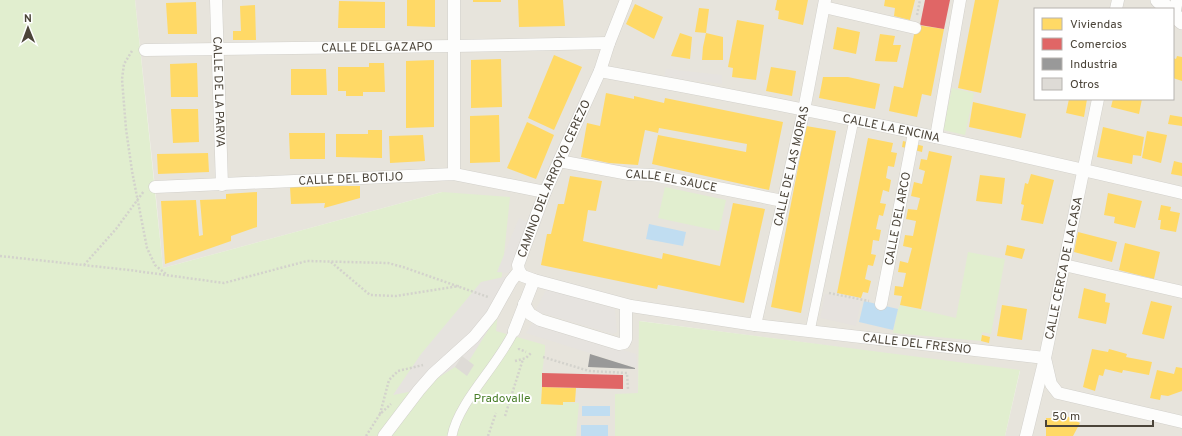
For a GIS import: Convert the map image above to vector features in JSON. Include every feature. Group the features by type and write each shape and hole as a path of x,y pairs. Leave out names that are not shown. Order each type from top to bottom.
{"street":[{"name":"CALLE DE LA PARVA","path":"216,0 222,184"},
{"path":"454,0 454,174"},
{"name":"CAMINO DEL ARROYO CEREZO","path":"384,436 433,374 474,337 492,315 501,302 511,281 519,271 518,264 545,192 600,71 626,0"},
{"path":"936,137 960,0"},
{"path":"1158,0 1167,8"},
{"path":"1174,15 1177,0"},
{"name":"CALLE DE LAS MORAS","path":"755,325 804,110 824,3 915,28"},
{"name":"CALLE DEL GAZAPO","path":"145,50 609,43"},
{"name":"CALLE LA ENCINA","path":"600,71 936,137 1182,193"},
{"name":"CALLE CERCA DE LA CASA","path":"1026,436 1045,358 1098,100"},
{"path":"810,331 854,120"},
{"name":"CALLE DEL ARCO","path":"881,304 914,133"},
{"name":"CALLE EL SAUCE","path":"559,161 629,174 653,175 783,201"},
{"name":"CALLE DEL BOTIJO","path":"155,187 454,174 545,192"},
{"path":"1064,266 1182,292"},
{"name":"CALLE DEL FRESNO","path":"519,271 523,276 534,280 626,306 755,325 1045,358"},
{"path":"452,436 454,425 474,391 506,346 514,331 534,280"},
{"path":"524,304 530,314 540,320 622,344 626,339 626,306"},
{"path":"1045,358 1051,384 1058,393 1182,422"}],"path":[{"path":"145,50 137,47 130,53 124,64 122,79 126,129 148,248 155,265 168,275"},
{"path":"84,265 116,229 152,180 155,187"},
{"path":"0,256 224,282 307,261 388,264 403,267 460,286 501,302"},
{"path":"330,262 370,296 396,296 460,286"},
{"path":"818,290 859,299"},
{"path":"515,361 522,359 530,353"},
{"path":"542,357 582,370 627,373 628,390"},
{"path":"380,414 389,380 398,371 449,359"},
{"path":"505,416 522,359"},
{"path":"488,436 496,413"}],"shaded area":[{"path":"135,0 1182,0 1182,436 1005,436 1020,371 640,321 637,436 436,436 442,192 163,268"},
{"path":"666,69 722,75 722,84 664,77"},
{"path":"519,218 528,222 509,273 497,272"},
{"path":"508,276 513,277 518,282 469,361 462,357 455,367 419,390 393,395 421,354 481,282"},
{"path":"548,289 615,309 617,332 613,334 538,312 536,309 546,290"},
{"path":"825,294 861,301 856,326 820,318"},
{"path":"532,323 636,354 637,368 526,333"}],"green space":[{"name":"Pradovalle","path":"0,0 135,0 163,268 442,192 510,197 496,331 545,345 541,404 563,405 563,402 579,403 576,436 0,436"},
{"path":"952,88 974,93 965,135 943,130"},
{"path":"665,187 726,200 719,231 658,218"},
{"path":"968,252 1005,259 991,334 982,332 981,341 893,333 900,305 956,318"},
{"path":"639,321 1020,370 1005,436 615,436 615,394 638,393"}],"water":[{"path":"649,224 686,232 683,246 646,239"},
{"path":"864,301 898,309 893,330 859,322"},
{"path":"582,406 610,406 610,416 582,416"},
{"path":"581,425 608,425 608,436 581,436"}],"building: Viviendas":[{"path":"407,0 435,0 435,27 407,26"},
{"path":"473,0 501,0 501,2 473,2"},
{"path":"518,0 563,0 565,26 519,27"},
{"path":"777,0 808,0 803,25 778,19 779,11 775,10"},
{"path":"885,0 915,0 910,20 894,16 895,8 884,6"},
{"path":"975,0 999,0 981,93 958,88"},
{"path":"339,1 385,2 385,28 338,28"},
{"path":"196,2 197,34 168,34 166,3"},
{"path":"635,4 663,17 654,39 626,24"},
{"path":"255,5 256,40 233,40 233,31 241,31 240,6"},
{"path":"699,8 709,9 706,33 695,32"},
{"path":"737,20 764,25 756,80 732,77 733,68 728,67"},
{"path":"916,25 944,29 931,96 922,94 917,117 889,111 894,86 903,88"},
{"path":"837,27 860,32 856,54 833,49"},
{"path":"680,33 692,37 690,59 671,56"},
{"path":"706,33 723,37 723,60 702,60"},
{"path":"880,34 895,36 893,45 901,45 897,62 875,61"},
{"path":"554,55 582,67 554,130 528,118"},
{"path":"1177,56 1182,57 1182,81 1174,78 1174,58 1176,59"},
{"path":"501,59 502,107 471,108 471,60"},
{"path":"434,60 434,127 406,128 406,61"},
{"path":"197,63 198,97 171,97 170,64"},
{"path":"369,63 384,63 385,92 363,92 363,96 346,96 346,91 338,91 338,67 369,67"},
{"path":"771,67 796,71 792,96 766,91"},
{"path":"291,69 326,69 327,95 291,95"},
{"path":"823,77 848,77 880,84 875,109 819,98"},
{"path":"606,93 634,99 634,96 664,103 665,98 783,122 769,190 652,164 658,135 746,152 747,144 659,128 658,133 645,130 638,165 609,163 581,157 587,123 600,126"},
{"path":"1069,100 1087,100 1084,117 1066,113"},
{"path":"1113,100 1142,100 1139,114 1111,107"},
{"path":"973,102 1026,114 1021,138 969,127"},
{"path":"171,109 198,109 199,142 173,143"},
{"path":"499,115 500,162 470,163 470,116"},
{"path":"1170,115 1182,117 1182,126 1168,124"},
{"path":"527,122 554,135 536,179 507,168"},
{"path":"806,126 836,131 801,313 771,307"},
{"path":"1103,127 1144,137 1141,156 1133,155 1132,164 1097,157"},
{"path":"368,130 382,130 382,158 336,157 336,134 368,134"},
{"path":"1147,131 1167,135 1161,163 1142,158"},
{"path":"289,133 325,133 325,159 290,159"},
{"path":"423,135 425,161 390,163 389,136"},
{"path":"868,138 893,143 891,152 897,153 894,167 888,166 886,178 891,180 889,192 883,190 880,203 886,204 883,216 879,215 876,229 881,230 879,241 873,240 871,254 876,255 873,266 868,265 865,279 871,281 868,293 863,292 861,298 837,293"},
{"path":"903,141 923,146 922,152 902,147"},
{"path":"929,151 952,156 921,309 900,305 902,296 894,295 895,286 903,287 906,273 898,272 900,261 908,263 912,248 903,246 905,235 913,236 916,221 906,219 908,209 917,210 920,198 911,196 914,182 922,184 925,171 919,169 921,159 927,160"},
{"path":"208,153 209,172 158,174 157,154"},
{"path":"1174,161 1182,163 1182,176 1171,174"},
{"path":"1031,174 1054,180 1043,224 1021,220 1024,205 1021,204 1025,183 1028,184"},
{"path":"980,175 1005,178 1002,204 976,201"},
{"path":"570,176 602,181 596,211 588,210 583,241 662,259 663,253 720,266 733,203 765,209 744,303 658,285 657,289 541,265 547,234 551,234 558,204 564,204"},
{"path":"360,186 360,198 324,208 325,203 291,204 290,187"},
{"path":"257,192 257,227 231,236 231,241 165,264 161,201 196,200 199,236 203,235 200,200 226,199 226,194"},
{"path":"1108,193 1142,201 1135,228 1114,223 1115,217 1104,215"},
{"path":"1161,205 1171,207 1170,211 1180,213 1176,232 1160,229 1161,220 1158,220"},
{"path":"1078,232 1117,242 1112,262 1074,252"},
{"path":"1125,243 1160,252 1154,279 1119,270"},
{"path":"1007,245 1025,249 1022,259 1005,255"},
{"path":"1084,288 1106,294 1105,302 1110,303 1106,324 1078,318"},
{"path":"1151,301 1172,306 1164,339 1142,334"},
{"path":"1002,305 1027,309 1022,340 997,336"},
{"path":"982,335 990,337 989,343 981,341"},
{"path":"1092,349 1108,352 1109,349 1127,354 1126,357 1152,362 1149,375 1123,370 1122,373 1105,369 1103,376 1099,375 1095,391 1083,387"},
{"path":"1176,367 1182,368 1182,391 1168,396 1161,395 1160,400 1150,398 1157,370 1174,374"},
{"path":"542,387 576,388 575,402 563,402 563,405 541,404"},
{"path":"1061,413 1080,423 1073,436 1046,436 1046,418 1059,418"}],"building: Comercios":[{"path":"925,0 950,0 944,29 920,25"},
{"path":"542,373 623,375 623,389 542,387"}],"building: Industria":[{"path":"590,354 635,368 635,369 588,367"}],"building: Otros":[{"path":"462,356 474,365 467,376 455,367"}]}
